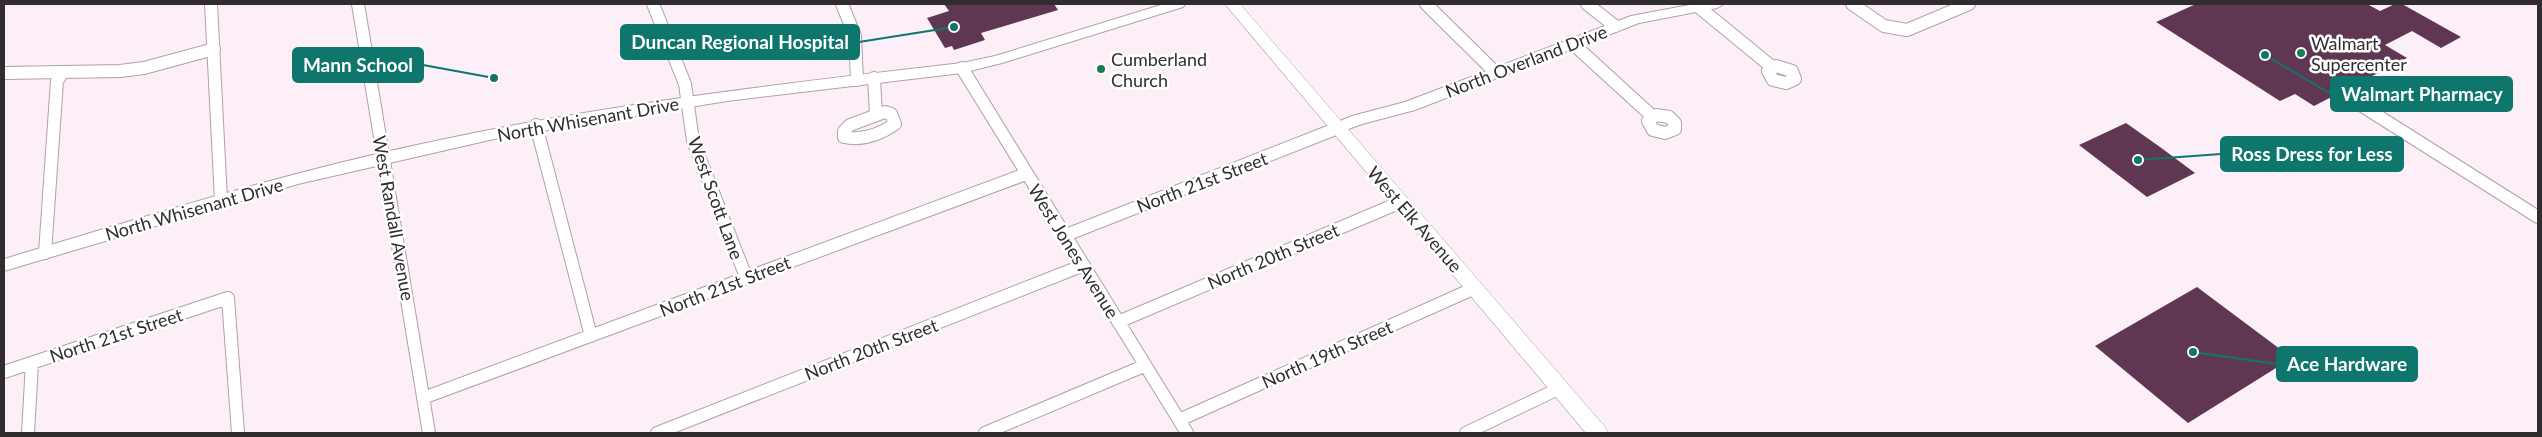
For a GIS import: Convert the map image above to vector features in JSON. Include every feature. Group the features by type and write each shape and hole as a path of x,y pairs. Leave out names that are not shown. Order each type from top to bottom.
{"main road":[{"name":"West Elk Avenue","path":"1232,4 1598,433"}],"street":[{"path":"212,4 221,200"},
{"name":"West Randall Avenue","path":"358,4 429,433"},
{"name":"West Scott Lane","path":"653,4 685,84 693,141 746,277"},
{"path":"842,4 855,36 857,80"},
{"name":"North Whisenant Drive","path":"4,265 288,181 384,158 536,125 689,102 962,68 997,60 1178,4"},
{"path":"1426,4 1495,72"},
{"path":"1587,4 1615,26"},
{"name":"North Overland Drive","path":"1338,128 1357,120 1410,106 1615,26 1655,14 1717,4"},
{"path":"1852,4 1889,29 1897,31 1907,30 1969,4"},
{"path":"1700,8 1772,67"},
{"path":"1571,42 1652,116"},
{"path":"4,73 62,73 144,68 214,49"},
{"name":"West Jones Avenue","path":"962,68 1187,433"},
{"path":"45,253 57,81 62,73"},
{"path":"874,78 876,115"},
{"path":"2356,102 2538,217"},
{"path":"536,125 591,336"},
{"name":"North 21st Street","path":"1066,235 1338,128"},
{"name":"North 21st Street","path":"424,398 1026,174"},
{"name":"North 20th Street","path":"1118,322 1401,202"},
{"name":"North 20th Street","path":"657,433 1084,265"},
{"name":"North 19th Street","path":"1179,420 1475,288"},
{"name":"North 21st Street","path":"4,372 228,298 238,433"},
{"path":"28,433 32,363"},
{"path":"984,433 1144,366"},
{"path":"1466,433 1560,388"}],"building":[{"path":"944,4 1054,4 1058,10 981,33 985,40 954,50 952,46 945,48 927,18 949,11"},
{"name":"Walmart Supercenter","path":"2196,4 2367,4 2380,11 2395,4 2402,4 2461,37 2441,48 2412,31 2385,45 2407,58 2314,106 2295,94 2280,101 2156,22"},
{"path":"2126,123 2195,173 2147,197 2079,145"},
{"path":"2197,287 2292,358 2188,423 2095,346"}],"place":[{"name":"Duncan Regional Hospital","path":"954,27"},
{"name":"Walmart Supercenter","path":"2301,53"},
{"name":"Walmart Pharmacy","path":"2265,55"},
{"name":"Cumberland Church","path":"1101,69"},
{"name":"Mann School","path":"494,78"},
{"name":"Ross Dress for Less","path":"2138,160"},
{"name":"Ace Hardware","path":"2193,352"}]}
